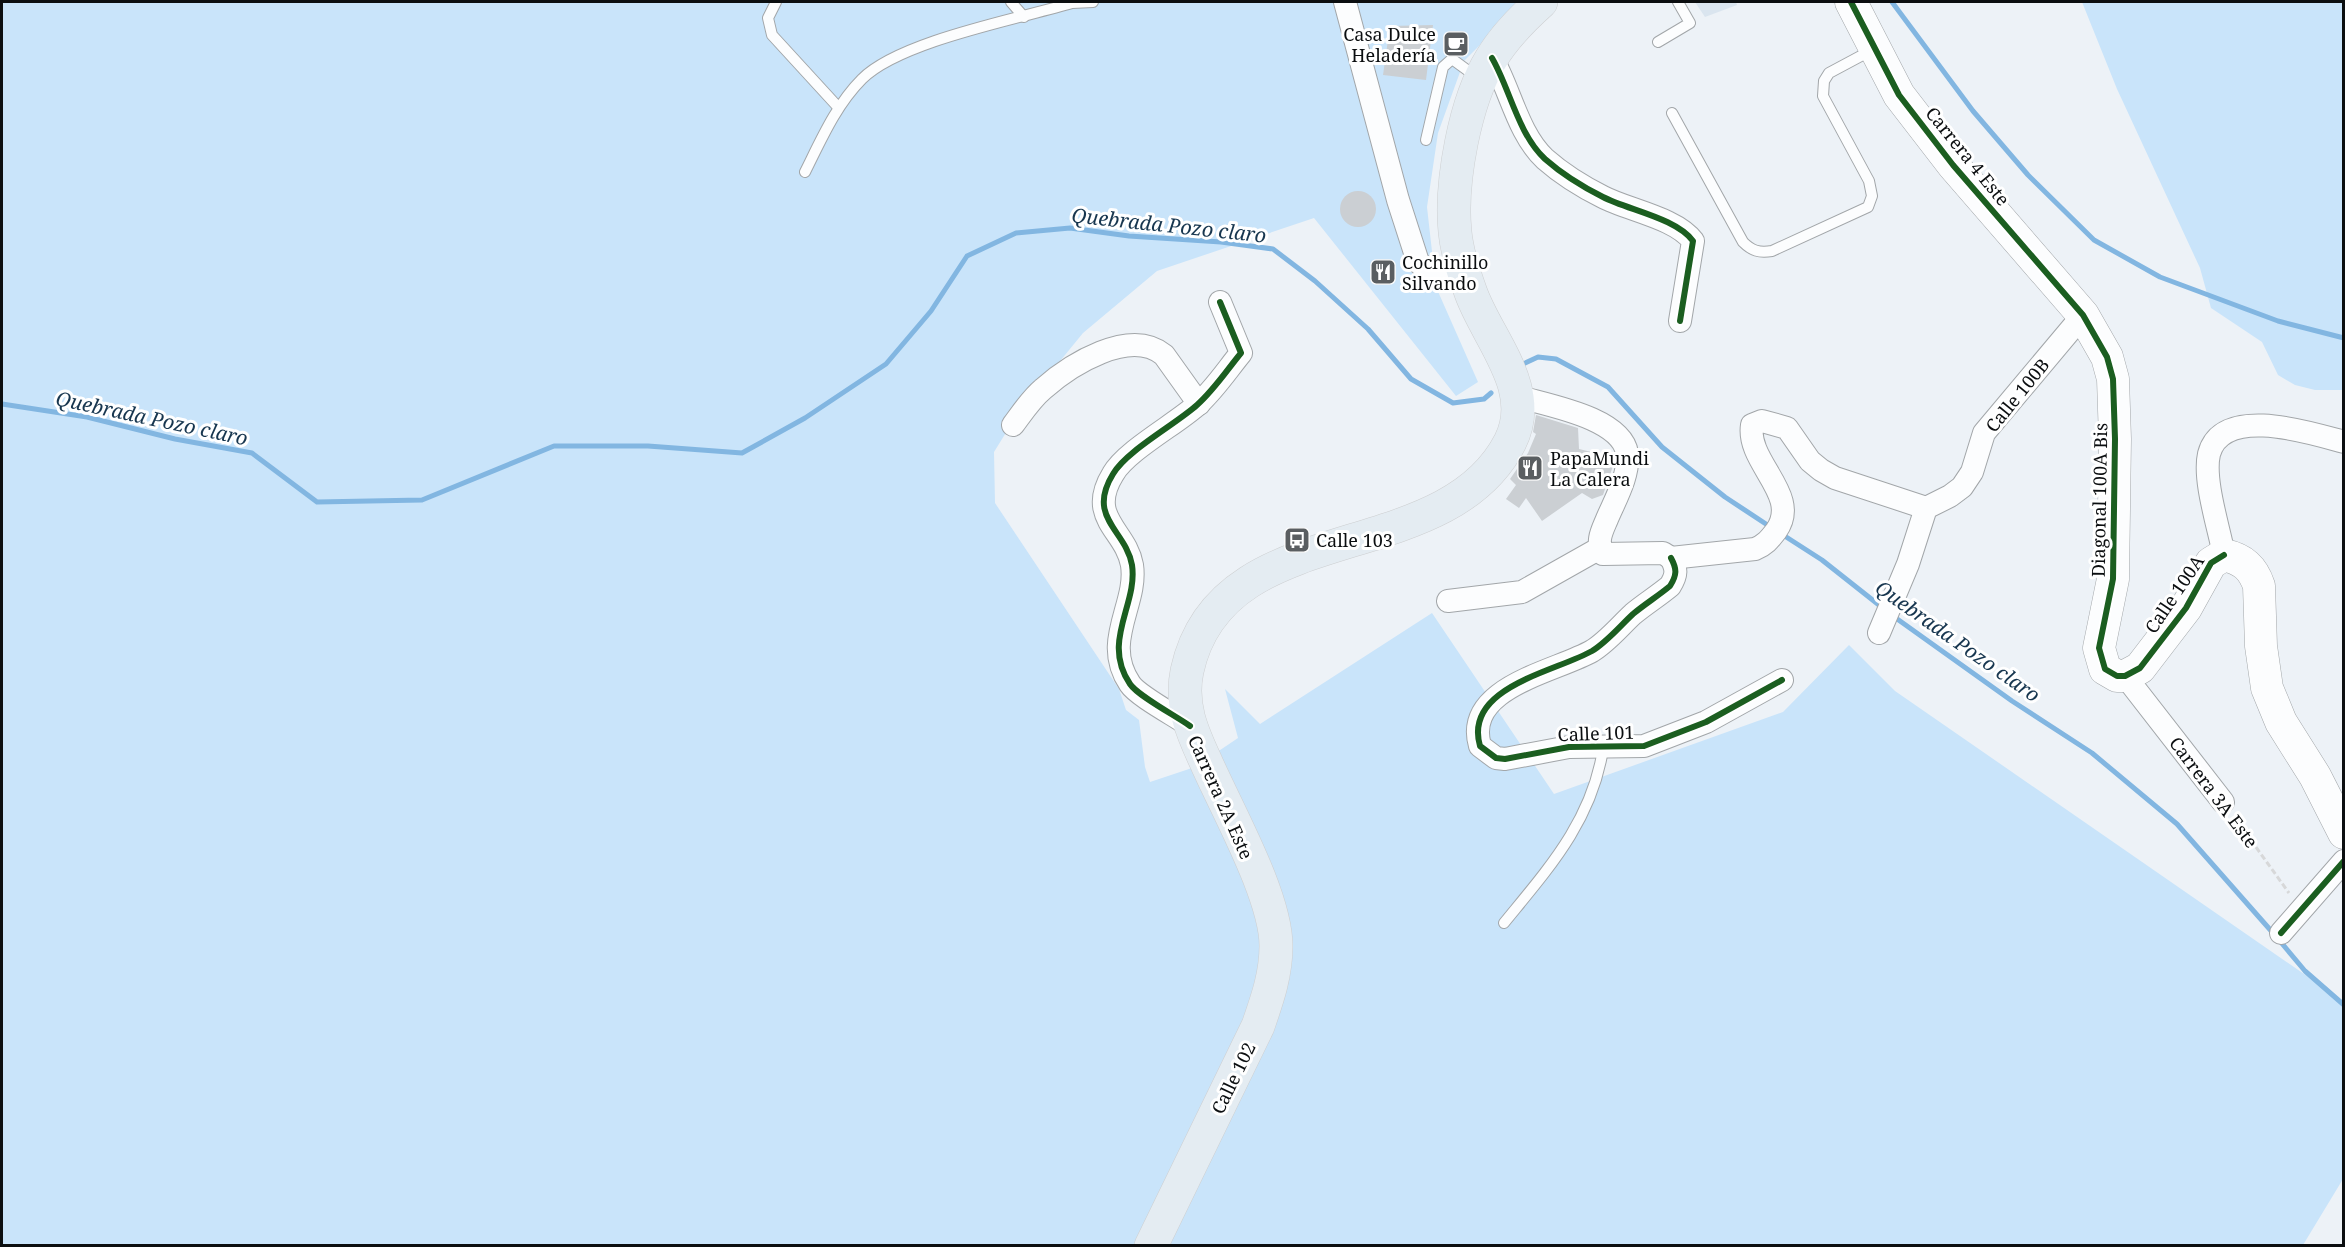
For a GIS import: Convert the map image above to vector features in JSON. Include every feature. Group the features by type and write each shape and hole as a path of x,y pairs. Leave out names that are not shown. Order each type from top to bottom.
{"main road":[{"path":"1516,396 1506,363 1476,305 1466,276 1455,233 1456,183 1472,104 1486,69 1513,28 1541,2"},
{"name":"Carrera 2A Este","path":"1268,900 1190,726 1184,690 1191,655 1212,617 1229,597 1265,571 1421,516 1452,501 1472,487 1490,470 1509,443 1517,422 1516,396"},
{"name":"Calle 102","path":"1151,1245 1258,1026 1270,992 1276,947 1268,900"}],"street":[{"path":"1345,2 1398,200 1418,262 1433,275 1466,276"},
{"name":"Carrera 4 Este","path":"1851,2 1874,49 1908,108 1953,165 2083,315"},
{"path":"1486,69 1530,140 1544,158 1603,198 1660,220 1684,232 1693,240 1680,321"},
{"path":"1190,726 1131,686 1124,671 1119,651 1121,622 1131,587 1132,565 1108,522 1104,504 1113,473 1199,404 1241,353 1220,302"},
{"name":"Calle 100B","path":"1926,508 1962,487 1972,472 1984,433 2083,315"},
{"name":"Diagonal 100A Bis","path":"2083,315 2107,357 2115,404 2113,579 2099,648 2105,669 2117,676 2125,676"},
{"path":"1013,425 1041,390 1072,366 1109,349 1129,346 1157,350 1164,355 1199,404"},
{"path":"1516,396 1594,420 1620,439 1627,453 1625,471 1599,539 1603,554 1663,553 1671,558 1755,549 1774,534 1783,518 1783,505 1752,445 1752,424 1762,421 1787,428 1810,461 1835,478 1926,508 1908,564 1881,628"},
{"path":"2343,442 2301,430 2263,424 2224,434 2214,444 2208,467 2224,555 2242,561 2256,576 2267,688 2281,722 2315,776 2343,833"},
{"path":"1448,601 1522,592 1600,548"},
{"name":"Calle 100A","path":"2125,676 2140,668 2186,608 2211,563 2224,555"},
{"name":"Calle 101","path":"1671,558 1676,566 1676,577 1661,594 1594,650 1502,692 1482,710 1478,728 1480,746 1496,758 1518,758 1569,747 1603,749 1644,746 1706,722 1782,680"},
{"name":"Carrera 3A Este","path":"2125,676 2223,802"},
{"path":"2281,933 2343,861"}],"lane":[{"path":"776,2 768,18 772,35 838,108"},
{"path":"1011,2 1023,17"},
{"path":"805,172 838,108 863,78 892,57 933,42 1072,3 1093,2"},
{"path":"1658,42 1690,23 1678,2"},
{"path":"1672,113 1743,242 1750,249 1761,253 1772,251 1868,207 1872,196 1869,181 1823,96 1824,81 1829,73 1874,49"},
{"path":"1426,140 1443,67 1448,61 1452,59 1486,69"},
{"path":"1504,923 1554,861 1574,831 1592,798 1603,749"}],"shaded area":[{"path":"2,2 1529,2 1510,15 1464,61 1438,133 1427,207 1436,287 1478,382 1456,396 1314,218 1157,271 1083,333 1020,410 994,452 995,503 1119,689 1126,710 1139,720 1145,767 1150,782 1195,767 1238,738 1225,689 1260,724 1432,613 1554,794 1783,712 1849,645 1895,691 2343,1001 2343,1179 2303,1245 2,1246"},
{"path":"1695,2 1736,2 1737,5 1705,17"},
{"path":"2082,2 2343,2 2343,390 2315,390 2295,385 2278,375 2262,342 2211,308 2200,268 2117,89"}],"building":[{"path":"1433,25 1426,80 1383,75 1390,26"},
{"path":"1358,191 1371,196 1376,209 1371,222 1358,227 1345,222 1340,209 1345,196"},
{"path":"1536,415 1578,428 1579,449 1600,454 1614,463 1603,495 1592,499 1582,493 1542,521 1526,498 1519,508 1506,499 1516,485 1510,479 1528,453 1536,434 1533,432"}],"waterway":[{"path":"1892,2 1973,111 2028,175 2094,240 2160,277 2278,321 2344,338"},
{"name":"Quebrada Pozo claro","path":"2,404 87,417 175,439 252,453 317,502 422,500 554,446 648,446 742,453 805,418 886,364 931,311 967,256 1016,233 1070,228 1129,236 1221,242 1273,249 1315,281 1368,329 1411,379 1453,403 1484,399 1491,393"},
{"name":"Quebrada Pozo claro","path":"1521,365 1538,357 1556,359 1608,387 1662,447 1725,497 1772,528"},
{"name":"Quebrada Pozo claro","path":"1780,533 1822,560 1884,609"},
{"name":"Quebrada Pozo claro","path":"1893,616 2012,701 2092,753 2177,824 2273,933"},
{"name":"Quebrada Pozo claro","path":"2279,940 2305,971 2344,1005"}],"cycle path":[{"path":"1851,2 1899,95 1953,165 2083,315 2107,357 2113,379 2115,439 2113,579 2099,648 2105,669 2117,676 2125,676 2140,668 2186,608 2211,563 2224,555"},
{"path":"1492,58 1521,124 1545,159 1588,189 1613,202 1664,220 1693,241 1680,321"},
{"path":"1190,726 1134,689 1122,668 1119,638 1130,594 1132,565 1123,542 1110,523 1104,502 1106,489 1119,465 1197,405 1241,353 1220,302"},
{"path":"1671,558 1675,572 1670,586 1633,614 1603,643 1576,659 1516,684 1498,696 1485,709 1478,726 1480,746 1496,758 1505,759 1569,747 1644,746 1706,722 1782,680"},
{"path":"2281,933 2344,861"}],"place":[{"name":"Casa Dulce Heladería","path":"1456,44"},
{"name":"Cochinillo Silvando","path":"1383,272"},
{"name":"PapaMundi La Calera","path":"1530,468"},
{"name":"Calle 103","path":"1297,540"}]}
